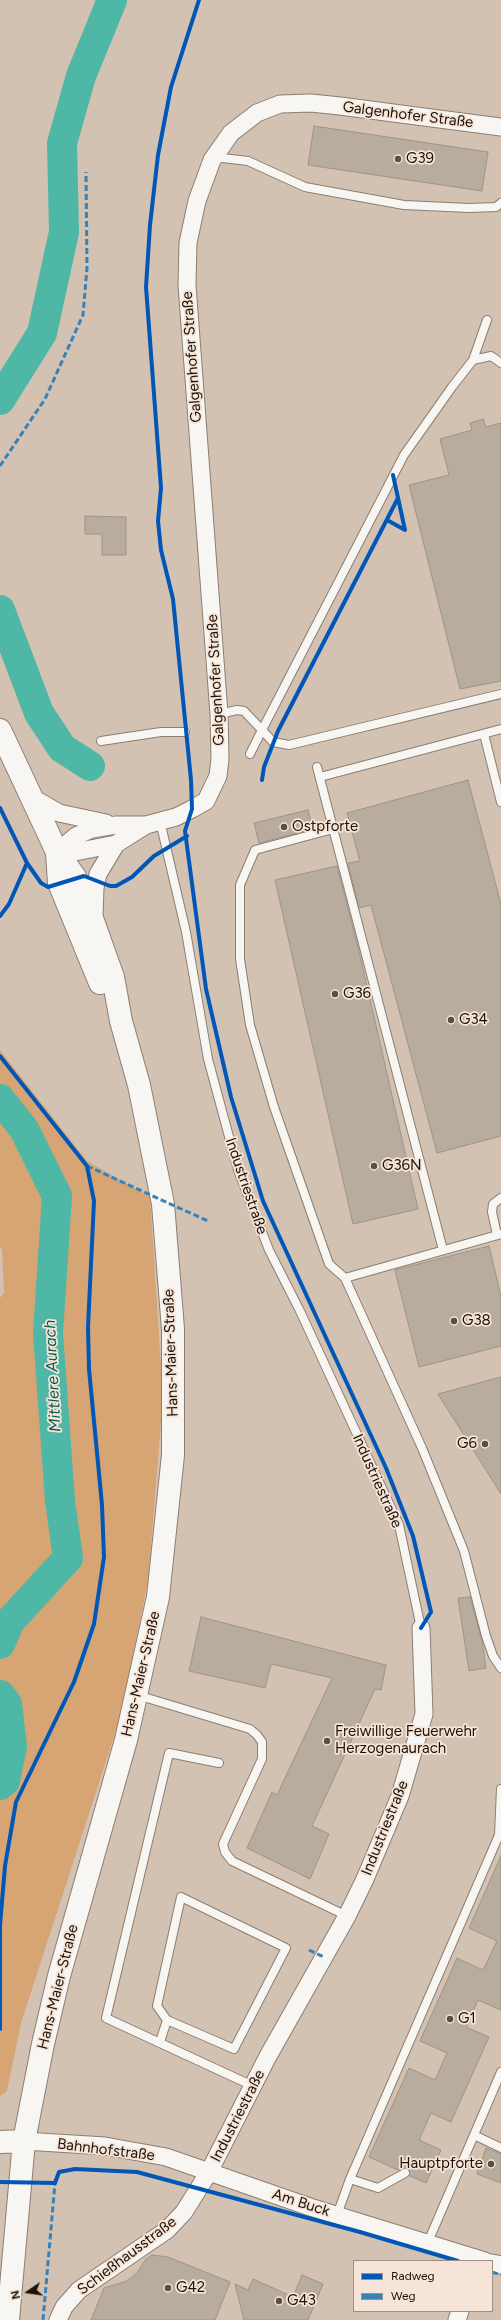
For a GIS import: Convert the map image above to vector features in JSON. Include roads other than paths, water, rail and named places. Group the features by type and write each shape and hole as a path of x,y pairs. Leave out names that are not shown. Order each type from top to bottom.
{"street":[{"name":"Galgenhofer Straße","path":"57,852 84,832 116,825 153,823 176,817 206,801 214,789 218,776 220,759 219,714 187,285 188,243 195,208 214,157 231,133 257,113 280,104 325,104 501,127"},
{"name":"Hans-Maier-Straße","path":"0,730 57,852 75,878 93,921 113,977 121,1021 139,1085 163,1204 173,1329 173,1455 158,1597 124,1748 59,1976 24,2141 8,2320"},
{"name":"Galgenhofer Straße","path":"31,797 59,813 116,825"},
{"name":"Galgenhofer Straße","path":"57,852 75,852 116,844 153,823"},
{"name":"Galgenhofer Straße","path":"93,921 95,888 98,874 116,844"},
{"name":"Hans-Maier-Straße","path":"57,852 60,883 100,982 121,1021"},
{"name":"Industriestraße","path":"209,2172 253,2086 347,1916 365,1879 400,1796 424,1714 421,1628"},
{"name":"Bahnhofstraße","path":"0,2142 24,2141 105,2146 166,2157 209,2172"},
{"name":"Am Buck","path":"209,2172 337,2215 482,2260"},
{"name":"Schießhausstraße","path":"58,2320 64,2307 79,2290 167,2230 184,2212 209,2172"}],"lane":[{"path":"214,157 248,161 268,168 305,187 404,205 468,208 496,207 501,203"},
{"path":"250,754 404,455 473,360 487,320"},
{"path":"473,360 491,356 501,363"},
{"path":"219,714 237,710 244,712 273,742 282,745 344,732 501,694"},
{"path":"320,777 501,729"},
{"path":"101,741 161,732 185,732"},
{"path":"484,734 501,802"},
{"path":"317,767 443,1250"},
{"name":"Industriestraße","path":"153,823 186,932 208,1059 238,1170 268,1250 300,1311 399,1526 421,1628"},
{"path":"333,829 255,850 240,885 240,958 250,1025 274,1107 329,1264 345,1278 422,1448 464,1551 486,1636 493,1656 501,1668"},
{"path":"345,1278 499,1235 492,1212 493,1204 501,1198"},
{"path":"136,1695 250,1729 257,1735 262,1742 262,1759 223,1844 225,1852 232,1861 347,1916"},
{"path":"219,1763 169,1753 106,2018 253,2086"},
{"path":"337,2215 350,2179 499,1835 501,1788"},
{"path":"160,2042 166,2020 157,2006 180,1897 286,1948 234,2049 166,2020"},
{"path":"428,2242 501,2072"},
{"path":"474,2135 501,2148"},
{"path":"350,2179 378,2188 405,2173"}],"waterway":[{"name":"Mittlere Aurach","path":"0,400 42,333 64,232 62,143 81,76 112,0"},
{"name":"Mittlere Aurach","path":"0,610 39,713 62,748 90,766"},
{"name":"Mittlere Aurach","path":"0,1099 24,1129 57,1196 48,1333 60,1501 68,1558 10,1621 0,1644"},
{"name":"Mittlere Aurach","path":"0,1695 7,1704 12,1746 5,1781 0,1785"}],"place":[{"name":"G39","path":"398,159"},
{"name":"Ostpforte","path":"284,827"},
{"name":"G36","path":"335,994"},
{"name":"G34","path":"451,1020"},
{"name":"G36N","path":"374,1166"},
{"name":"G38","path":"454,1321"},
{"name":"G6","path":"485,1444"},
{"name":"Freiwillige Feuerwehr Herzogenaurach","path":"327,1741"},
{"name":"G1","path":"450,2019"},
{"name":"Hauptpforte","path":"491,2164"},
{"name":"G42","path":"168,2288"},
{"name":"G43","path":"279,2301"}]}
